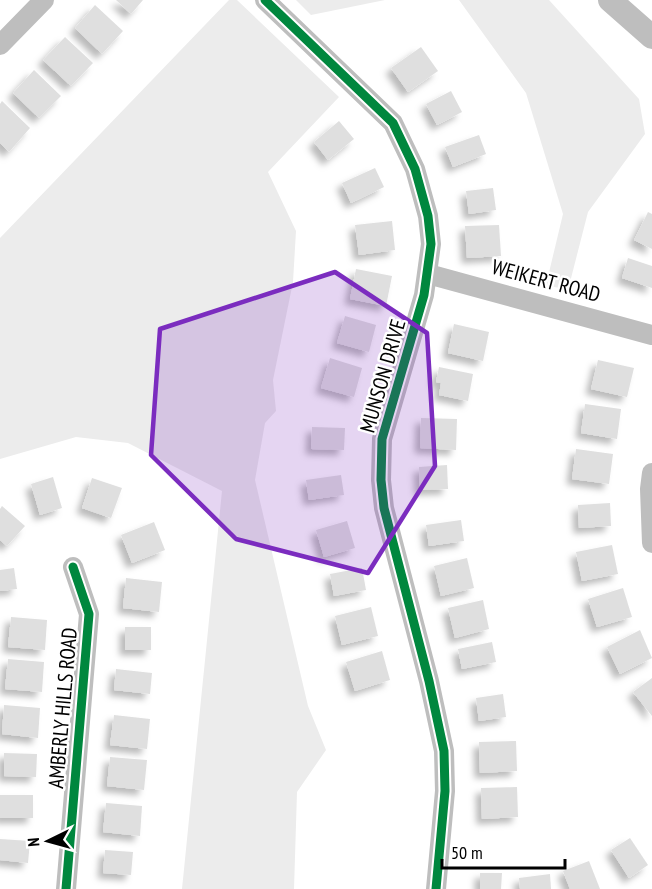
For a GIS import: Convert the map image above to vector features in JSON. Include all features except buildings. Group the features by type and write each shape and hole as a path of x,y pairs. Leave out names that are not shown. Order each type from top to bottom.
{"street":[{"path":"0,45 44,0"},
{"name":"MUNSON DRIVE","path":"265,0 393,123 415,169 428,216 431,244 428,274 382,439 381,480 384,508 429,681 444,751 445,791 436,889"},
{"path":"610,0 652,37"},
{"name":"WEIKERT ROAD","path":"428,274 652,334"},
{"path":"652,473 650,489 652,543"},
{"name":"AMBERLY HILLS ROAD","path":"66,889 89,614 73,567"}],"highlighted area":[{"path":"335,272 427,333 435,466 368,573 236,539 151,455 160,329"}],"shaded area":[{"path":"229,0 237,0 339,97 268,172 296,231 293,282 273,380 276,411 265,423 255,480 308,706 326,750 297,792 294,889 182,889 222,491 128,443 76,437 0,459 0,238"},
{"path":"296,0 385,0 311,15"},
{"path":"459,0 549,0 639,99 645,134 588,212 568,290 546,285 563,214 526,93"}],"cycle path":[{"path":"265,0 393,123 415,169 428,216 431,244 424,295 382,439 381,480 384,508 429,681 444,751 445,791 436,889"},
{"path":"66,889 89,614 73,567"}]}
